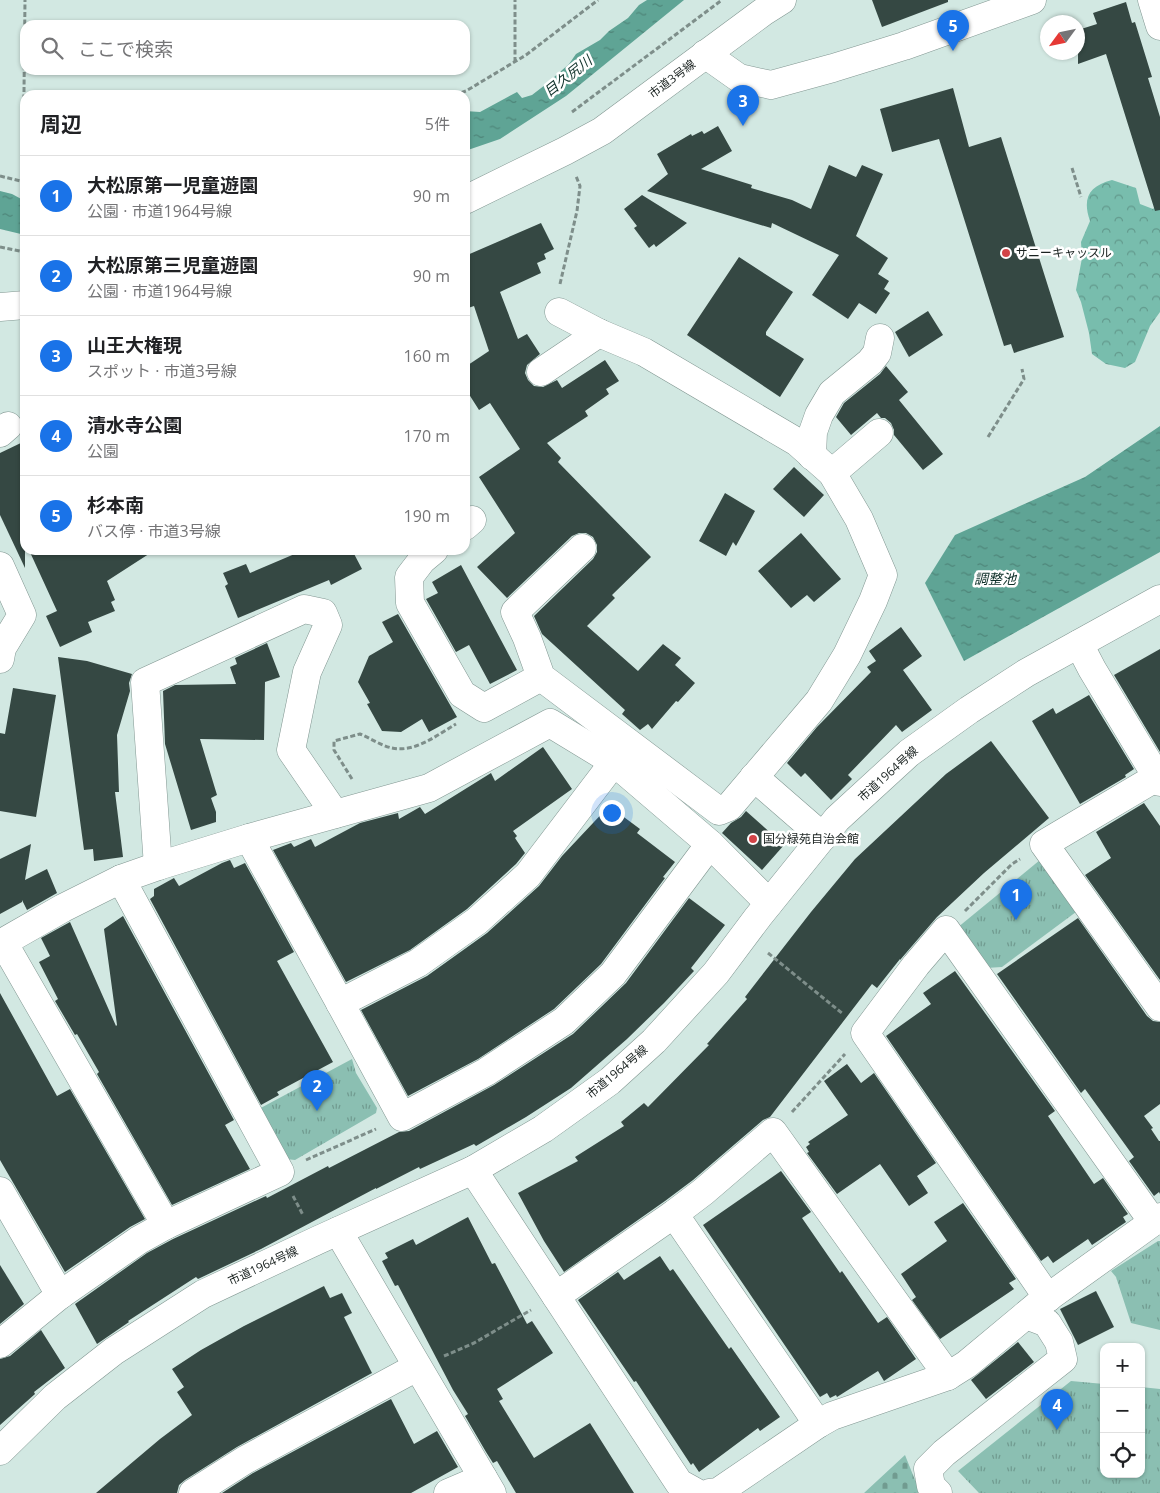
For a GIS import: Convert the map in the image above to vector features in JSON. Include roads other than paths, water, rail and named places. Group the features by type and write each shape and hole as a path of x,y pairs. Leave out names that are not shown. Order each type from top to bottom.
{"street":[{"path":"705,54 762,12 782,0"},
{"name":"市道3号線","path":"470,198 602,131 705,54 739,78 771,85 904,46 1032,0"},
{"path":"1152,0 1160,26"},
{"path":"0,307 20,305"},
{"path":"559,312 598,333 644,352 797,442 832,473 858,519 883,575 873,601 847,655 819,701 729,807 719,811 541,676 515,612 582,548"},
{"path":"541,372 598,333"},
{"path":"812,456 812,432 832,393 870,362 877,353 880,338"},
{"path":"832,473 879,433"},
{"path":"428,555 409,578 410,603 462,694 484,708 541,676"},
{"path":"0,566 22,615 2,648 0,659"},
{"name":"市道1964号線","path":"0,1451 55,1397 114,1350 203,1294 474,1170 543,1129 610,1081 654,1041 716,973 769,903 837,820 909,753 1026,674 1160,599"},
{"path":"158,866 145,682 304,609 323,613 328,625 308,672 291,750 335,814"},
{"path":"1079,644 1158,780 1044,844 1160,1007"},
{"path":"166,1225 2,943 63,908 121,879 158,866 249,838 429,788 550,723 614,762 710,844 769,903"},
{"path":"340,1003 418,963 484,915 528,875 614,762"},
{"path":"754,777 823,837"},
{"path":"249,838 402,1117 486,1072 564,1021 612,974 710,844"},
{"path":"0,1344 60,1295 139,1240 166,1225 280,1172 121,879"},
{"path":"710,1493 718,1492 832,1416 948,1376 967,1364 1048,1298 1157,1220 946,930 916,965 865,1033 1048,1298"},
{"path":"556,1296 674,1214 703,1192 773,1132 948,1376"},
{"path":"474,1170 679,1483 697,1493"},
{"path":"0,1191 60,1295"},
{"path":"674,1214 818,1424"},
{"path":"338,1231 487,1485 448,1493"},
{"path":"933,1481 944,1453 1063,1359 1059,1342 1048,1323 1026,1315"},
{"path":"193,1493 245,1460 417,1367"}],"water":[{"name":"目久尻川","path":"647,0 684,0 566,96 500,139 470,149 470,111 480,112 517,92 522,98 532,95 569,64 576,54 600,40 609,31 628,18 639,5"},
{"path":"0,191 20,198 20,234 0,229"},
{"name":"調整池","path":"1160,426 1160,552 964,661 925,583 955,535 1085,477"}],"place":[{"name":"杉本南","path":"953,51"},
{"name":"山王大権現","path":"743,126"},
{"name":"サニーキャッスル","path":"1006,253"},
{"name":"国分緑苑自治会館","path":"753,839"},
{"name":"大松原第一児童遊園","path":"1016,920"},
{"name":"大松原第三児童遊園","path":"317,1111"},
{"name":"清水寺公園","path":"1057,1430"}]}
